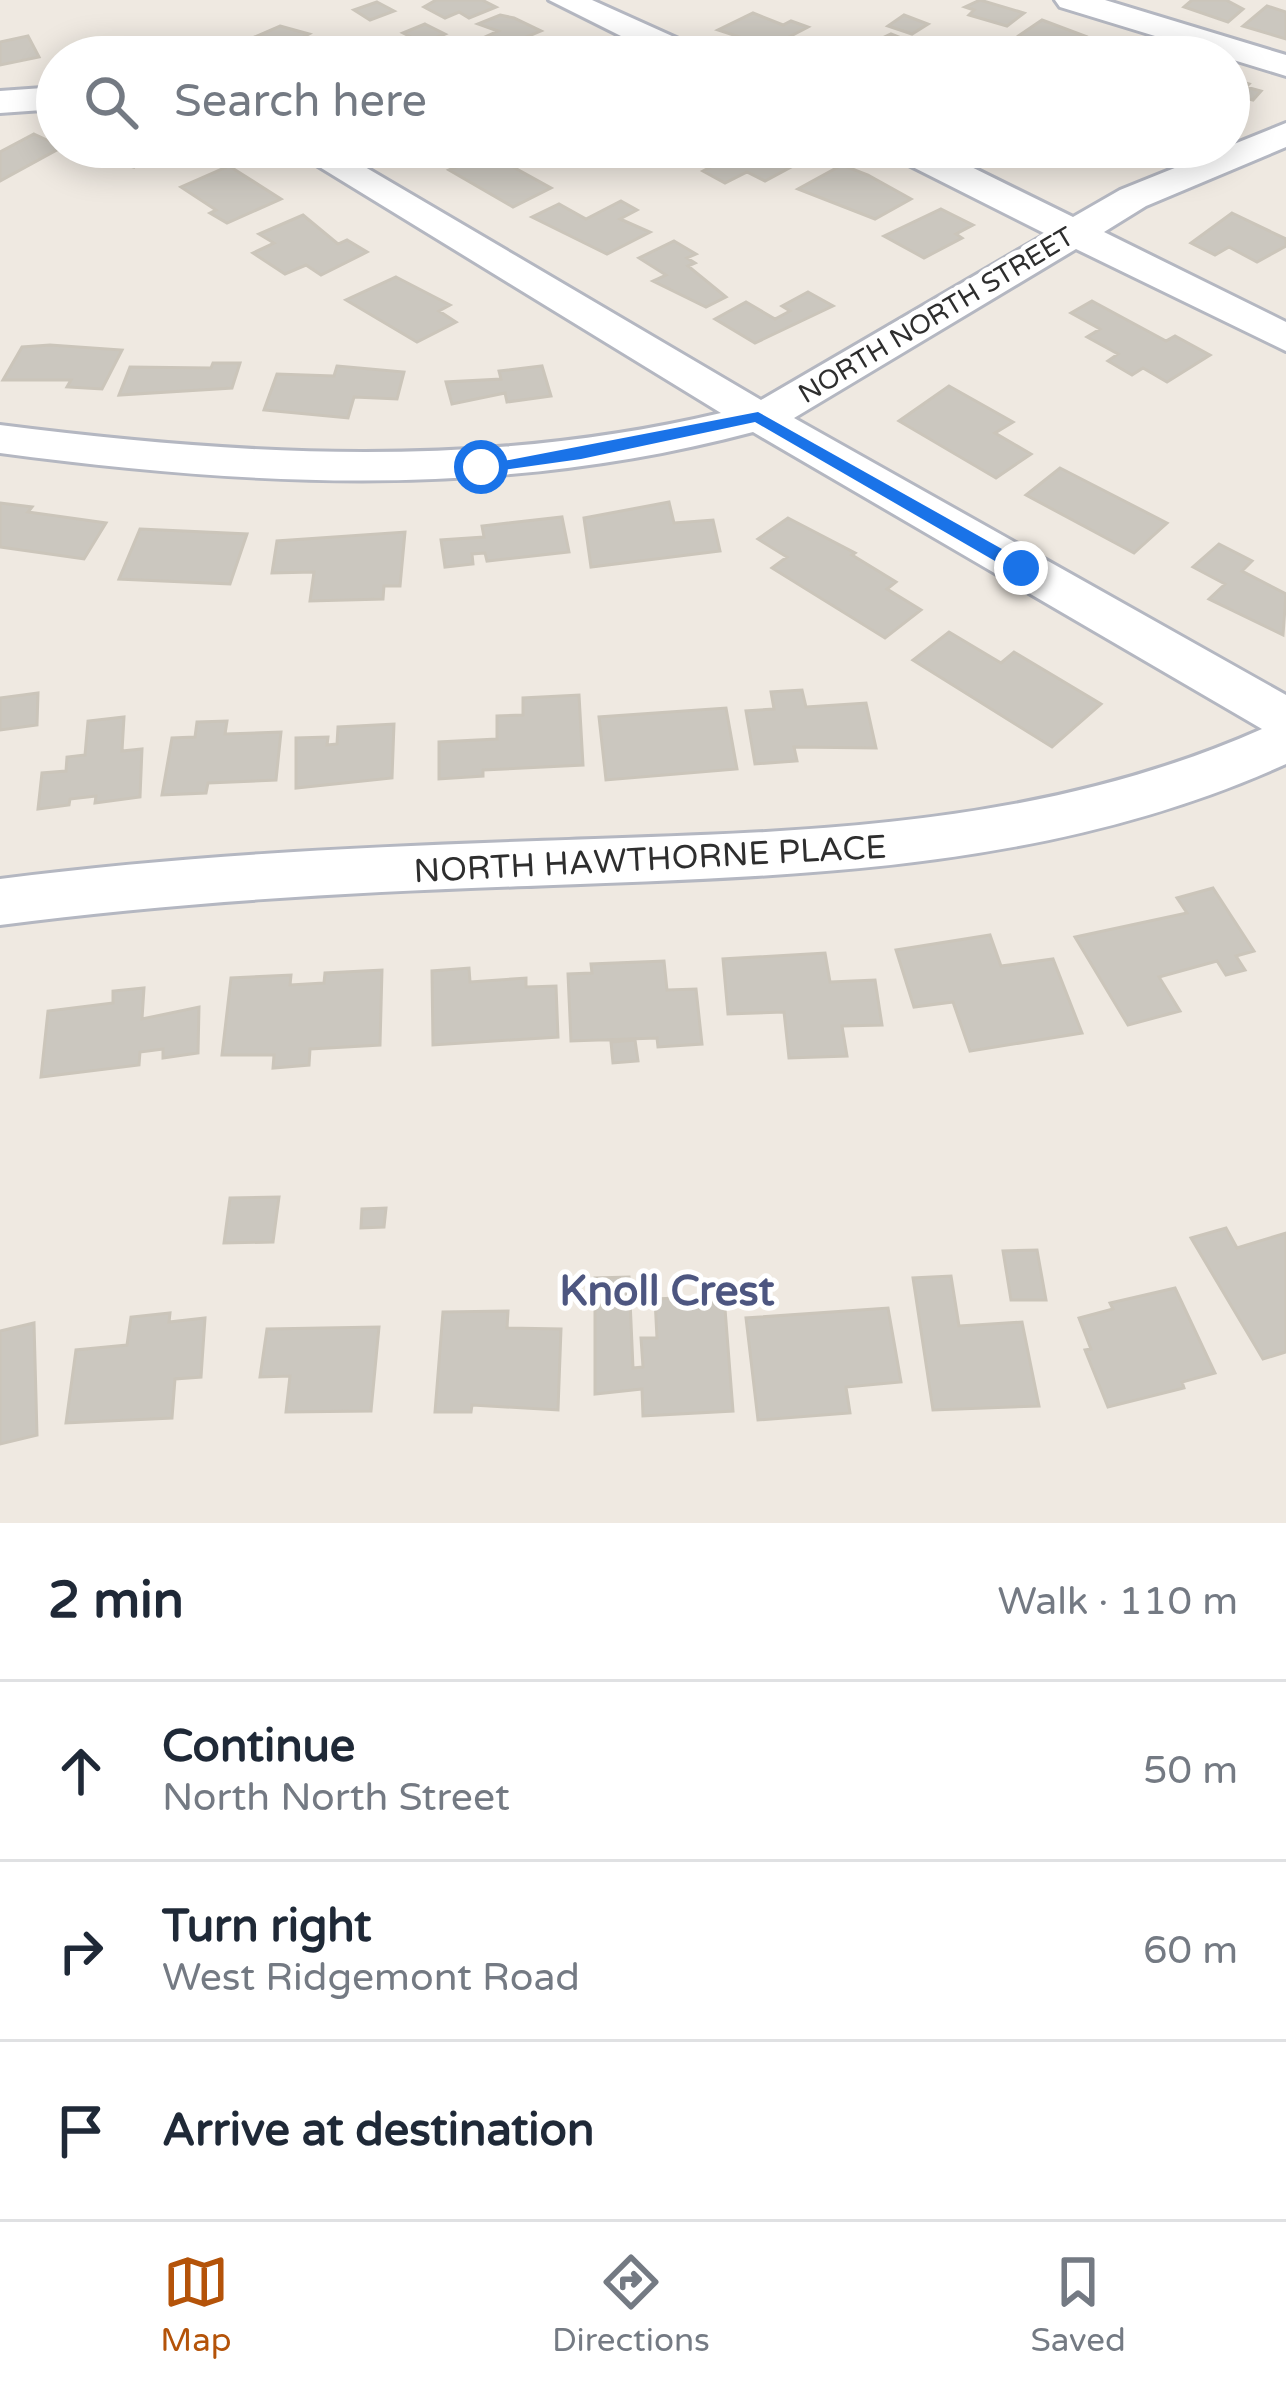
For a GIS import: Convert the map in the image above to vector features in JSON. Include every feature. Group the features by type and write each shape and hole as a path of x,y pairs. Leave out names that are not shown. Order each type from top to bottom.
{"street":[{"path":"565,0 645,36"},
{"path":"1071,0 1188,36"},
{"path":"1250,55 1286,66"},
{"path":"0,102 36,99"},
{"name":"NORTH NORTH STREET","path":"1250,148 1286,134"},
{"path":"340,168 758,417 1286,719"},
{"path":"947,168 1286,338"},
{"name":"NORTH NORTH STREET","path":"0,439 208,466 376,474 534,461 758,417 926,325 1078,230 1199,168"},
{"name":"NORTH HAWTHORNE PLACE","path":"0,902 235,877 937,843 1099,812 1222,771 1286,741"}],"building":[{"path":"436,0 482,0 496,7 469,18 459,12 445,18 424,7"},
{"path":"980,0 1024,13 1007,26 969,15 974,10 965,7"},
{"path":"1192,0 1226,0 1243,9 1228,22 1184,7"},
{"path":"377,2 394,11 370,20 354,10"},
{"path":"1267,6 1286,12 1286,39 1243,26"},
{"path":"753,13 783,25 791,21 808,27 791,36 736,36 718,30"},
{"path":"500,15 541,31 529,36 487,36 498,31 478,24"},
{"path":"904,15 928,24 912,34 888,26"},
{"path":"1042,20 1085,36 1018,36"},
{"path":"425,24 445,34 409,36 403,33"},
{"path":"280,26 309,34 305,36 257,36"},
{"path":"28,36 36,58 0,65 0,42"},
{"path":"36,135 36,161 0,181 0,152"},
{"path":"232,168 281,199 227,223 181,187"},
{"path":"515,168 551,188 513,207 449,170"},
{"path":"789,168 765,181 747,172 725,183 703,171"},
{"path":"836,168 850,168 911,199 875,219 798,189"},
{"path":"621,201 637,210 620,219 650,232 607,254 532,217 559,204 586,219"},
{"path":"941,209 973,225 956,234 962,238 924,258 884,236"},
{"path":"1232,213 1286,239 1286,246 1257,262 1229,247 1215,255 1191,243"},
{"path":"303,215 338,244 347,240 367,252 321,275 306,265 285,274 253,253 274,243 259,234"},
{"path":"674,241 696,254 687,258 695,263 688,266 726,297 706,307 653,281 666,275 639,258"},
{"path":"396,277 450,305 439,311 456,322 417,342 346,300"},
{"path":"808,292 833,306 755,343 715,319 746,302 775,319 790,311 782,306"},
{"path":"1092,301 1166,341 1175,336 1210,355 1167,382 1143,368 1132,375 1108,361 1118,354 1087,337 1100,329 1071,313"},
{"path":"22,347 122,350 102,389 67,387 71,380 3,380"},
{"path":"213,363 240,363 232,388 119,395 130,367 211,368"},
{"path":"337,366 404,372 397,399 354,397 348,418 264,410 277,374 334,376"},
{"path":"542,366 551,396 507,402 505,393 452,404 446,382 501,379 499,371"},
{"path":"949,386 1013,422 995,433 1031,454 996,478 899,421"},
{"path":"1060,468 1167,523 1134,553 1026,495"},
{"path":"669,502 674,523 713,520 720,551 591,567 584,518"},
{"path":"0,503 32,507 28,512 106,523 84,559 0,547"},
{"path":"562,517 569,552 487,561 485,553 472,554 473,564 445,567 441,540 484,537 482,526"},
{"path":"788,518 855,553 852,555 896,582 887,589 921,610 885,638 772,568 787,557 758,539"},
{"path":"140,529 247,534 230,584 119,579"},
{"path":"405,532 400,586 384,586 383,599 310,601 314,572 272,573 277,541"},
{"path":"1219,544 1252,561 1242,571 1286,594 1283,635 1209,599 1225,584 1193,567"},
{"path":"949,632 1001,663 1014,652 1101,704 1052,747 913,660"},
{"path":"802,690 806,707 866,703 876,748 794,747 797,761 755,764 746,711 774,709 771,692"},
{"path":"38,693 37,725 0,730 0,698"},
{"path":"579,695 583,765 483,770 483,776 439,779 439,742 497,739 497,716 523,715 523,698"},
{"path":"726,708 737,769 606,780 599,717"},
{"path":"124,717 122,751 142,749 140,797 95,803 96,796 70,799 69,805 38,809 42,773 66,771 67,757 85,755 88,721"},
{"path":"227,721 225,734 281,732 276,780 208,783 206,793 162,795 172,738 195,737 197,722"},
{"path":"394,724 392,778 296,788 296,738 328,737 327,745 337,744 338,727"},
{"path":"1213,888 1254,951 1236,956 1245,970 1226,975 1217,961 1159,977 1180,1011 1128,1025 1075,937 1187,913 1177,898"},
{"path":"990,935 1001,966 1053,959 1082,1033 970,1051 953,1002 914,1007 896,950"},
{"path":"825,953 830,982 875,980 882,1025 842,1026 847,1056 789,1058 784,1012 728,1014 723,959"},
{"path":"664,961 667,990 696,989 702,1044 658,1047 657,1038 571,1041 568,974 592,973 591,964"},
{"path":"469,968 470,982 526,978 526,987 556,986 558,1037 433,1045 432,971"},
{"path":"382,970 380,1045 310,1049 309,1065 273,1068 274,1055 222,1055 231,978 291,975 290,985 324,983 325,973"},
{"path":"144,988 142,1019 199,1007 198,1053 163,1058 163,1049 140,1052 139,1065 41,1077 48,1011 113,1003 113,991"},
{"path":"635,1040 638,1061 613,1063 611,1042"},
{"path":"279,1197 273,1242 224,1243 230,1198"},
{"path":"386,1208 384,1227 361,1228 362,1209"},
{"path":"1226,1228 1237,1248 1286,1233 1286,1352 1263,1359 1191,1238"},
{"path":"1037,1250 1046,1300 1011,1300 1003,1251"},
{"path":"951,1276 959,1326 1022,1322 1039,1406 933,1410 913,1278"},
{"path":"629,1277 633,1368 643,1367 641,1338 657,1338 655,1299 724,1296 733,1411 643,1416 642,1389 595,1394 595,1278"},
{"path":"1175,1288 1215,1373 1182,1382 1184,1388 1108,1407 1085,1350 1091,1349 1079,1318 1113,1309 1110,1303"},
{"path":"888,1308 901,1382 846,1387 850,1413 758,1420 746,1318"},
{"path":"508,1311 507,1328 561,1329 558,1410 472,1405 471,1412 435,1412 443,1312"},
{"path":"170,1313 169,1322 205,1318 201,1377 175,1379 172,1418 66,1423 76,1350 127,1345 131,1317"},
{"path":"34,1323 37,1435 0,1444 0,1331"},
{"path":"379,1327 371,1411 286,1412 290,1376 260,1377 267,1329"}],"district":[{"name":"Knoll Crest","path":"667,1290"}],"route":[{"path":"481,467 581,454 758,417 1021,568"}]}
